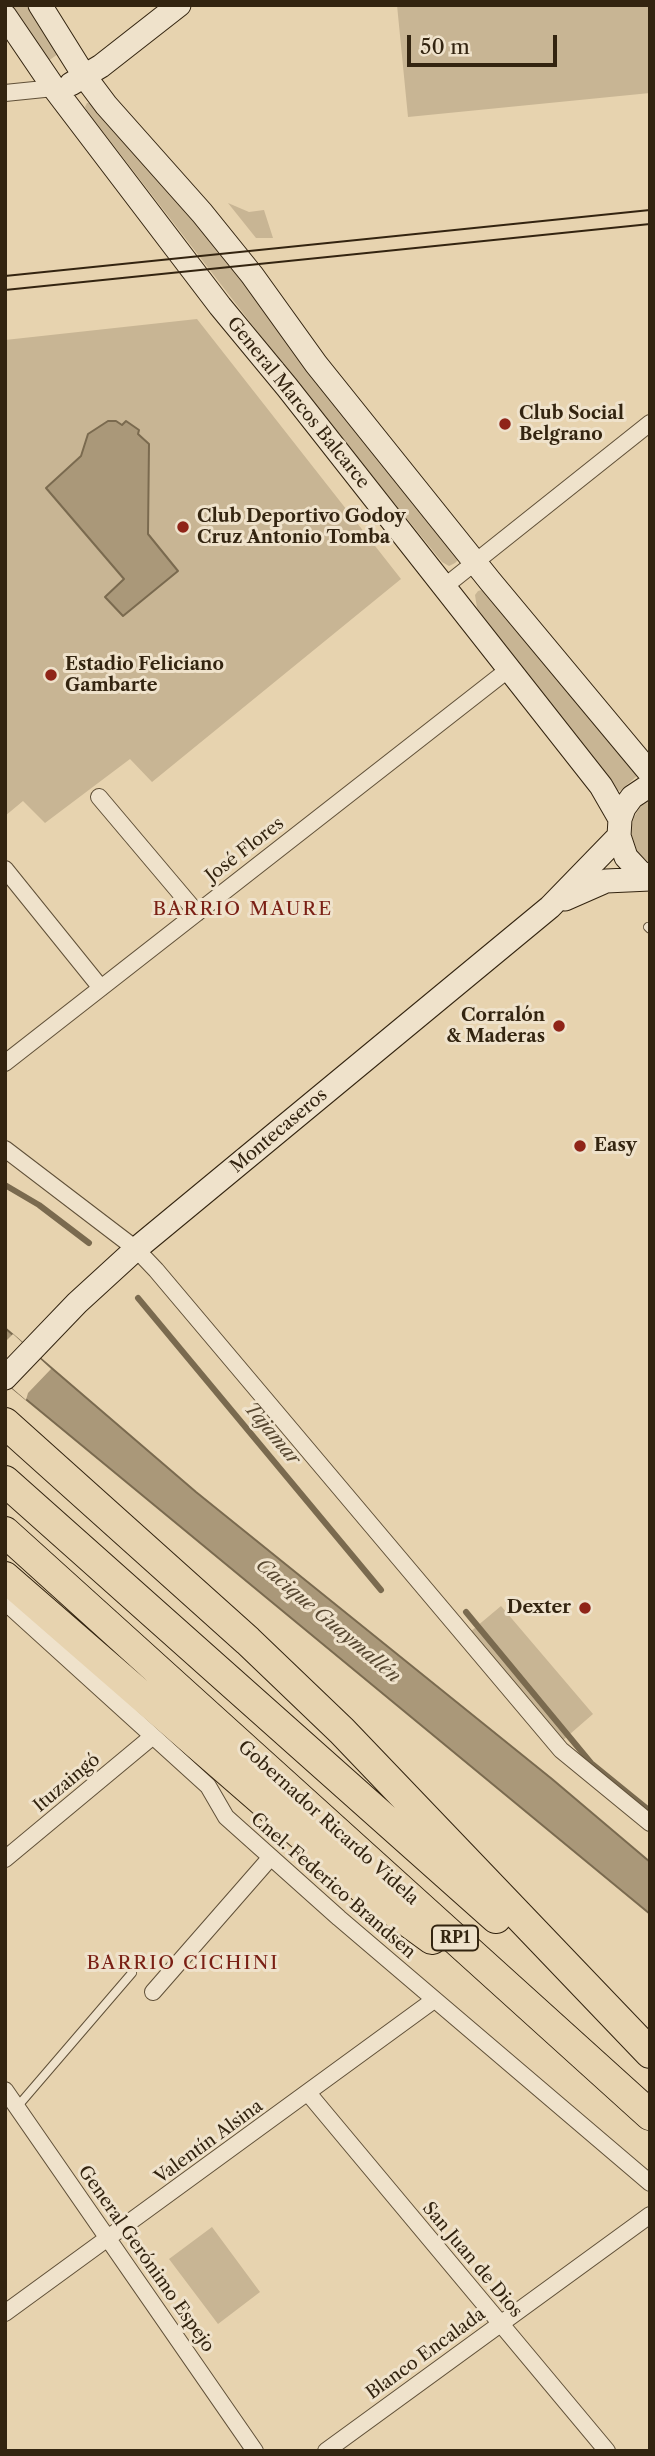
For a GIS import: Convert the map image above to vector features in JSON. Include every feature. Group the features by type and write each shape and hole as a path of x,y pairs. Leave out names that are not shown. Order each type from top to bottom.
{"highway":[{"path":"5,1423 248,1641 342,1731 650,2053"},
{"name":"RP1","path":"5,1481 650,2053"},
{"name":"Gobernador Ricardo Videla","path":"5,1532 650,2117"},
{"path":"5,1577 366,1891 450,1952 650,2117"}],"main road":[{"path":"40,5 85,77 227,244 316,364 475,563 650,773"},
{"path":"54,88 85,77 179,5"},
{"name":"General Marcos Balcarce","path":"5,16 54,88 220,306 287,387 601,786 619,828 626,857 650,878"},
{"name":"Montecaseros","path":"18,1365 136,1249 550,907 619,828 632,797 650,785"},
{"name":"Montecaseros","path":"550,907 606,880 650,878"}],"street":[{"path":"5,93 54,88"},
{"path":"444,587 650,423"},
{"name":"José Flores","path":"8,1055 101,988 509,668"},
{"path":"99,797 197,913"},
{"path":"5,869 101,988"},
{"path":"5,1149 136,1249 561,1750 650,1824"},
{"name":"Cnel. Federico Brandsen","path":"5,1602 208,1786 226,1818 434,2000 650,2183"},
{"name":"Ituzaingó","path":"5,1858 153,1736"},
{"path":"153,1992 271,1857"},
{"name":"Valentín Alsina","path":"5,2313 434,2000"},
{"name":"General Gerónimo Espejo","path":"5,2090 255,2451"},
{"name":"San Juan de Dios","path":"308,2093 607,2451"},
{"name":"Blanco Encalada","path":"326,2451 650,2214"}],"lane":[{"path":"17,2107 132,1973"}],"shaded area":[{"path":"12,5 26,5 58,54 48,61"},
{"path":"397,5 650,5 650,93 408,117"},
{"path":"87,103 91,103 180,200 459,559 455,563 449,566 442,562 294,379 87,111"},
{"path":"228,203 249,212 264,210 273,238 256,238"},
{"name":"Club Deportivo Godoy Cruz Antonio Tomba","path":"197,319 401,579 152,782 130,759 45,823 23,801 5,816 5,340"},
{"path":"485,589 637,776 620,791 615,790 477,608 475,595"},
{"path":"650,799 650,863 637,852 631,828 640,807"},
{"path":"501,1606 593,1714 562,1741 470,1632"},
{"path":"212,2227 260,2292 218,2324 169,2259"}],"water":[{"path":"108,421 116,421 122,425 126,421 139,430 138,434 149,444 148,534 178,571 123,616 105,597 124,579 46,488 81,456 88,434"},
{"name":"Cacique Guaymallén","path":"5,1328 196,1492 552,1779 650,1862 650,1914 5,1382"}],"pier":[{"path":"13,1334 51,1369 28,1393 26,1400 5,1382 5,1342"}],"waterway":[{"name":"Tajamar","path":"5,1185 39,1205 89,1243"},
{"name":"Tajamar","path":"138,1298 381,1590"},
{"name":"Tajamar","path":"466,1612 591,1763 650,1811"}],"tram line":[{"path":"5,276 650,210"},
{"path":"5,290 650,224"}],"place":[{"name":"Club Social Belgrano","path":"505,424"},
{"name":"Club Deportivo Godoy Cruz Antonio Tomba","path":"183,527"},
{"name":"Estadio Feliciano Gambarte","path":"51,675"},
{"name":"Corralón & Maderas","path":"559,1026"},
{"name":"Easy","path":"580,1146"},
{"name":"Dexter","path":"585,1608"}],"district":[{"name":"BARRIO MAURE","path":"243,910"},
{"name":"BARRIO CICHINI","path":"183,1964"}]}
